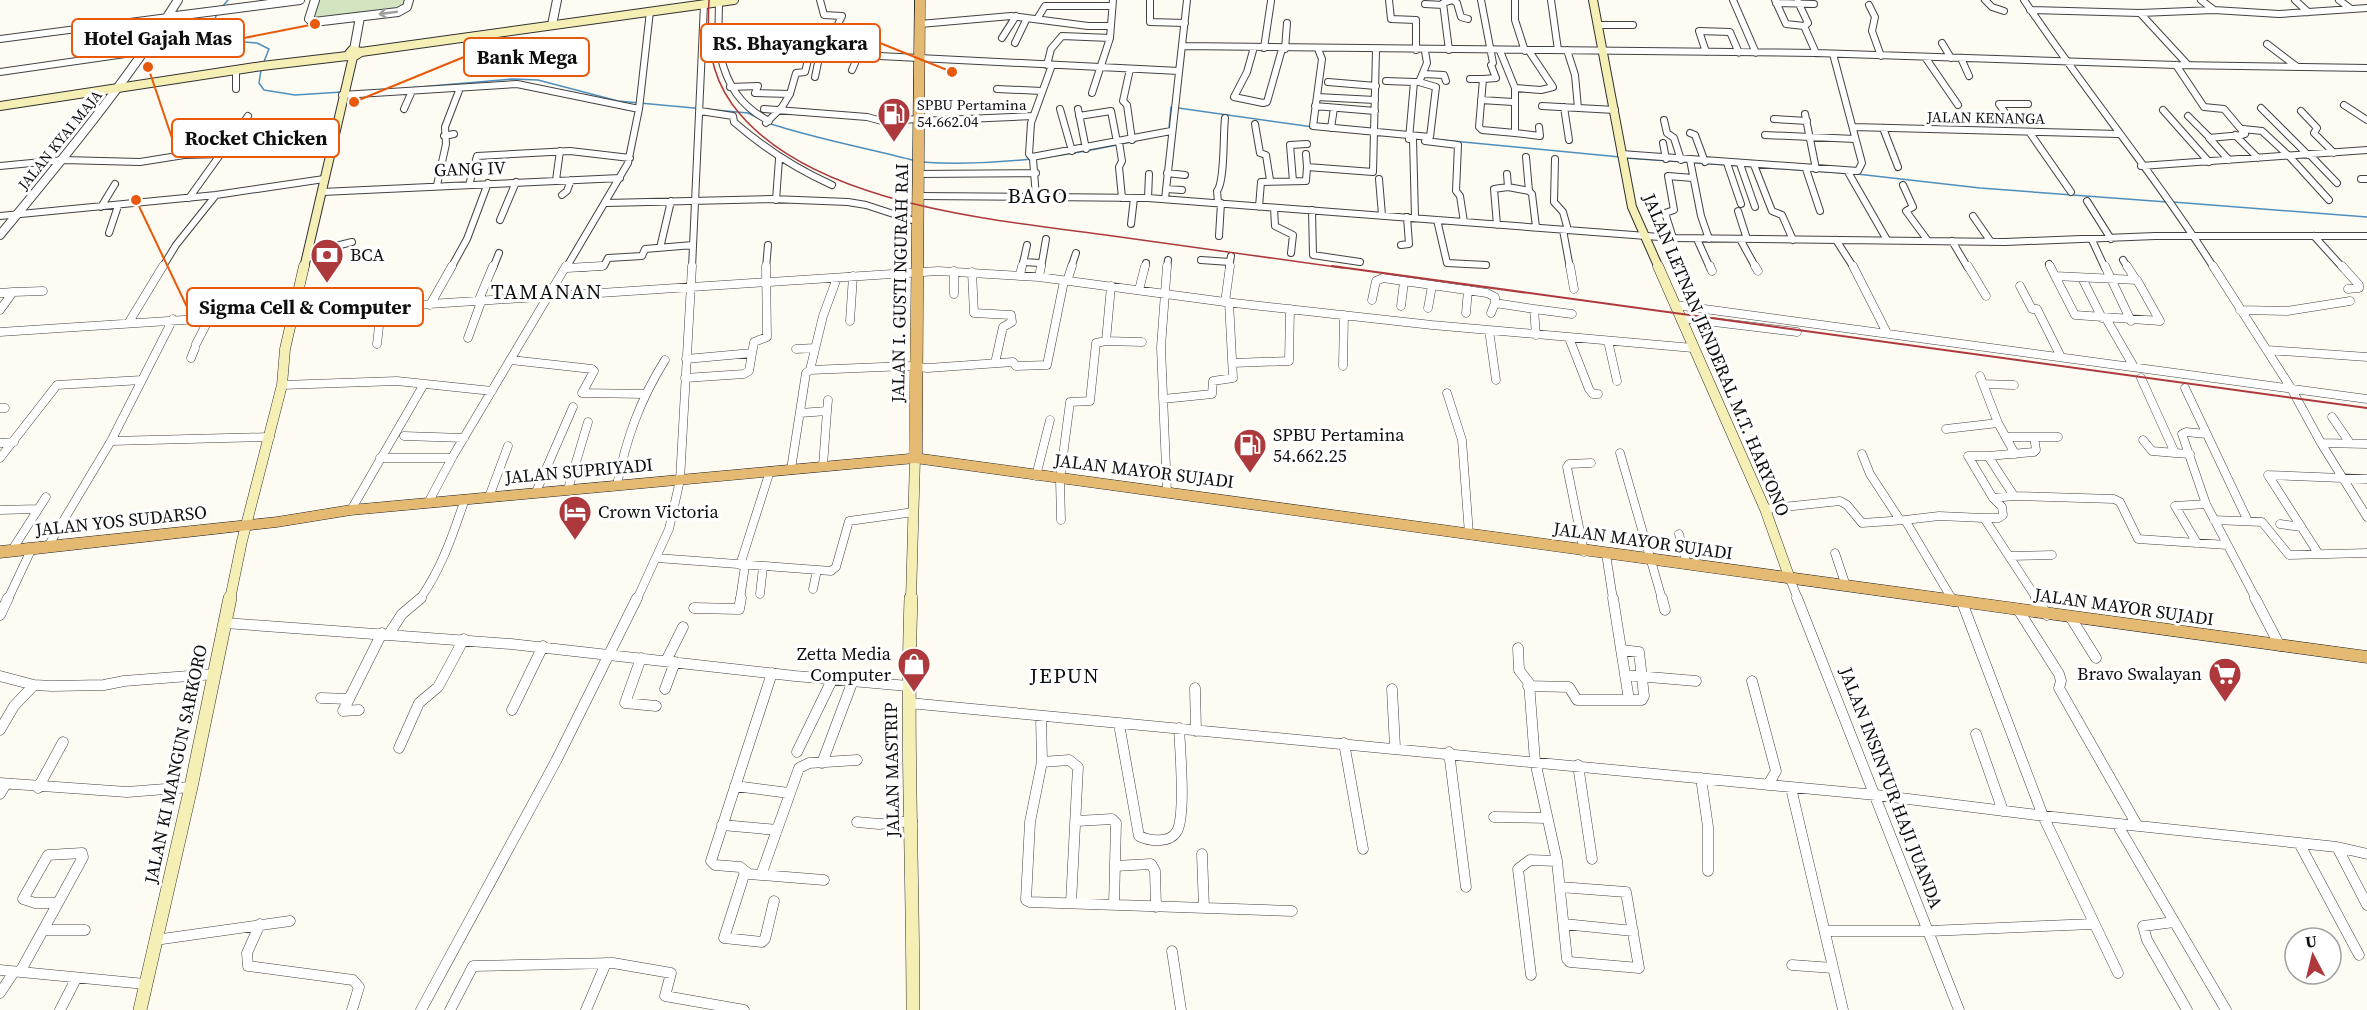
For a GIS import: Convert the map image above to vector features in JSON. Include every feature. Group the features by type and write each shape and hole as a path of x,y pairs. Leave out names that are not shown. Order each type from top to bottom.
{"highway":[{"name":"JALAN I. GUSTI NGURAH RAI","path":"915,458 920,0"},
{"name":"JALAN MAYOR SUJADI","path":"915,458 1469,534 1584,552 2367,657"},
{"name":"JALAN SUPRIYADI","path":"247,525 351,510 915,458"},
{"name":"JALAN YOS SUDARSO","path":"6,551 247,525"}],"main road":[{"path":"0,106 276,64 734,0"},
{"name":"JALAN LETNAN JENDERAL M.T. HARYONO","path":"1593,0 1632,207 1765,509 1790,579"},
{"name":"JALAN KI MANGUN SARKORO","path":"140,1010 247,525 282,385 285,349 292,314 322,192 343,92 354,54"},
{"name":"JALAN MASTRIP","path":"913,1010 912,821 908,686 915,458"}],"street":[{"name":"JALAN KYAI MAJA","path":"0,235 63,160 118,89 146,51 178,0"},
{"path":"0,39 230,9 253,3 300,0"},
{"path":"315,0 309,19 312,21 360,17 402,10 407,8 409,0"},
{"path":"552,25 557,0"},
{"path":"815,77 822,53 842,16 824,15 820,0"},
{"path":"1150,0 1150,22 1185,23"},
{"path":"1165,199 1169,131 1187,0"},
{"path":"1389,0 1391,19 1416,20 1416,51"},
{"path":"1449,50 1443,1 1453,0 1457,3 1461,17 1468,19"},
{"path":"1470,79 1496,78 1481,0"},
{"path":"1515,0 1515,20 1527,51 1533,63 1543,69 1553,87 1540,90 1515,88"},
{"path":"1551,0 1558,51"},
{"path":"1733,0 1756,53"},
{"path":"1985,0 1992,8 2004,11"},
{"path":"2024,0 2065,61 2194,236 2291,388 2321,443 2367,517"},
{"path":"2201,0 2214,10"},
{"path":"2295,0 2308,12"},
{"path":"2339,0 2351,9"},
{"path":"1264,48 1271,1"},
{"path":"719,2 717,38 730,87 747,109 767,122 790,94 796,73 805,72 810,52"},
{"path":"1799,2 1808,23 1803,26 1786,24 1776,2 1799,2 1815,4"},
{"path":"421,1010 556,761 657,558 669,529 680,480 700,109 700,3"},
{"path":"1037,20 1044,6 1068,3 1113,3 1110,38 1092,93"},
{"path":"1425,4 1443,5"},
{"path":"1869,5 1875,17 1872,31 1881,56"},
{"path":"2030,10 2140,13 2214,10 2269,14 2367,8"},
{"path":"428,503 452,458 550,297 630,158 639,106 650,11"},
{"path":"2140,13 2188,65"},
{"path":"920,24 1016,16 1111,26"},
{"path":"1002,38 1016,16"},
{"path":"354,54 360,17"},
{"path":"1015,43 1027,18"},
{"path":"1254,47 1247,72 1234,97 1263,103 1267,102 1283,49 1287,23"},
{"path":"1598,25 1633,25"},
{"path":"1803,26 1816,53"},
{"path":"1706,52 1699,31 1730,32 1739,53"},
{"path":"717,38 758,35"},
{"path":"1036,196 1036,174 1033,159 1029,154 1029,141 1033,116 1049,65 1051,49 1062,36 1110,38"},
{"path":"1942,43 1951,58"},
{"path":"840,54 846,44"},
{"path":"2267,44 2296,67"},
{"path":"1182,46 1416,51 1604,50 1816,53 2176,65 2367,68"},
{"path":"1318,49 1322,59 1313,126 1458,145 1455,191 1460,196 1464,222"},
{"path":"1307,167 1373,172 1376,50"},
{"path":"1567,50 1575,75 1578,108"},
{"path":"0,72 146,51"},
{"path":"1401,245 1409,244 1410,137 1416,82 1423,74 1427,63 1425,51"},
{"path":"1500,51 1515,88 1513,102 1515,134"},
{"path":"720,54 810,52 1179,71"},
{"path":"1621,156 1755,168 1816,169 1849,173 1858,171 1862,163 1833,54"},
{"path":"852,70 858,56"},
{"path":"1925,57 1958,105"},
{"path":"1961,58 1970,76"},
{"path":"2176,65 2204,107 2224,109 2243,129 2244,134 2209,137"},
{"path":"1493,69 1507,68"},
{"path":"1130,69 1123,101 1127,105 1132,140"},
{"path":"236,70 237,89"},
{"path":"1423,74 1444,75 1446,81"},
{"path":"1483,79 1485,86 1482,88 1480,129 1540,135 1539,127"},
{"path":"1386,81 1416,82 1435,86 1430,137 1410,137"},
{"path":"1328,82 1376,86"},
{"path":"343,92 411,91 524,84 639,106"},
{"path":"730,87 758,86 755,93 790,94"},
{"path":"436,185 446,144 445,127 460,87"},
{"path":"997,89 1042,91"},
{"path":"404,109 411,91"},
{"path":"1435,93 1446,94"},
{"path":"1317,97 1376,100"},
{"path":"1481,100 1513,102"},
{"path":"2038,118 2009,118 1999,104 2027,102 2038,118 2047,133"},
{"path":"2344,105 2367,120"},
{"path":"1315,106 1375,111"},
{"path":"1542,106 1615,110"},
{"path":"1564,107 1569,140"},
{"path":"1331,128 1334,108"},
{"path":"2261,108 2337,183"},
{"path":"700,109 733,116 734,122 779,159 832,185"},
{"path":"764,109 867,117 882,121 1033,116"},
{"path":"1060,109 1072,151"},
{"path":"2163,110 2209,162"},
{"path":"1086,149 1079,112 1112,111 1119,143 1122,198"},
{"path":"2301,111 2317,128 2314,132 2334,153"},
{"path":"189,198 248,116"},
{"path":"2188,116 2229,160"},
{"path":"1219,236 1220,202 1217,191 1222,185 1222,144 1225,118"},
{"path":"1774,119 1806,118 1816,169"},
{"path":"1664,120 1667,133 1674,138 1681,160"},
{"path":"1255,124 1260,153 1266,155 1270,180"},
{"name":"JALAN KENANGA","path":"1853,127 2118,134"},
{"path":"1883,129 1898,167"},
{"path":"2243,129 2261,129 2329,200"},
{"path":"1033,159 1169,131"},
{"path":"1690,133 1695,135 1697,143 1701,146 1705,162"},
{"path":"2030,133 2070,192"},
{"path":"444,136 454,134"},
{"path":"1765,135 1855,139"},
{"path":"2235,135 2258,158"},
{"path":"1663,143 1666,159"},
{"path":"1293,181 1290,144 1306,144"},
{"path":"2141,166 2367,150"},
{"path":"469,184 477,156 560,151 630,158"},
{"path":"556,180 560,151"},
{"path":"0,166 63,160 140,162 184,155 222,154"},
{"path":"1259,207 1260,183 1270,180 1306,181 1306,154"},
{"path":"1526,157 1529,191 1532,194 1536,227"},
{"path":"776,200 779,159"},
{"path":"1555,159 1554,202 1563,212 1574,290"},
{"path":"919,162 1036,174"},
{"path":"1690,162 1701,216 1709,239"},
{"path":"1728,166 1739,207 1744,239 1758,271"},
{"path":"1741,167 1755,207"},
{"path":"1755,168 1772,211 1782,215 1793,240"},
{"path":"1806,169 1820,211"},
{"path":"1167,173 1185,175"},
{"path":"1849,173 1887,240"},
{"path":"1148,198 1149,174"},
{"path":"1507,174 1508,187"},
{"path":"1674,238 1665,213 1674,210 1668,176 1694,177"},
{"name":"GANG IV","path":"322,192 620,178"},
{"path":"0,216 216,195 324,179"},
{"path":"1380,179 1383,215"},
{"path":"562,195 567,191 571,180"},
{"path":"501,220 516,182"},
{"path":"430,305 467,239 488,183"},
{"path":"101,207 115,184"},
{"path":"1903,185 1913,207 1906,211 1928,241"},
{"path":"396,198 399,187"},
{"path":"1497,225 1494,189 1508,187 1529,191"},
{"path":"1166,189 1182,190"},
{"path":"129,322 176,245 216,195"},
{"path":"919,196 1148,198 1646,237 1709,239 1991,242 2194,236 2367,237"},
{"path":"1131,224 1134,198"},
{"path":"606,202 776,200 858,203 918,217"},
{"path":"660,248 671,201"},
{"path":"2087,201 2110,239"},
{"path":"109,233 118,206"},
{"path":"1274,208 1275,226 1293,235 1291,253"},
{"path":"1312,210 1313,255 1320,258 1360,262"},
{"path":"1973,216 1991,242"},
{"path":"1437,220 1444,261 1450,264 1486,265"},
{"path":"2314,236 2359,288 2348,289"},
{"path":"1697,238 1712,271"},
{"path":"1039,277 1046,239"},
{"path":"1836,240 1859,276 1887,333"},
{"path":"2092,240 2131,321"},
{"path":"1952,241 1986,296"},
{"path":"306,258 331,253 336,246 352,242"},
{"path":"567,268 604,266 608,258 642,256 645,249 693,245"},
{"path":"685,378 746,373 749,370 754,342 767,337 765,283 768,245"},
{"path":"1020,275 1027,245"},
{"path":"468,338 499,253"},
{"path":"810,370 1012,362 1016,366 1048,364 1049,349 1066,281 1076,253"},
{"path":"1163,399 1212,394 1213,381 1233,378 1227,302 1231,259 1201,260"},
{"path":"1167,492 1162,294 1168,260"},
{"path":"2049,264 2073,314 2105,320 2160,321 2123,260"},
{"path":"1023,262 1040,263"},
{"path":"1139,290 1146,263"},
{"path":"0,332 173,319 292,314 691,288 917,271 954,271 1039,277 1344,315 1693,348"},
{"path":"954,271 954,294"},
{"path":"972,272 974,314 1011,315 1012,322 1003,327 995,363"},
{"path":"850,321 853,276"},
{"path":"2055,276 2136,280"},
{"path":"791,469 806,373 810,370 837,278"},
{"path":"2082,278 2134,367"},
{"path":"1372,300 1377,280 1404,282 1494,295 1495,303 1491,313"},
{"path":"1401,306 1404,282"},
{"path":"1106,341 1111,286"},
{"path":"1428,308 1432,286"},
{"path":"2020,286 2032,309 2041,310 2060,356"},
{"path":"1466,313 1468,290"},
{"path":"0,293 43,291"},
{"path":"0,309 13,292"},
{"path":"2240,310 2287,311 2319,306 2324,303 2350,301"},
{"path":"1495,303 1572,314"},
{"path":"1675,305 2367,399"},
{"path":"377,344 381,308"},
{"path":"1233,363 1289,361 1290,309"},
{"path":"1534,309 1536,334"},
{"path":"1343,366 1344,315"},
{"path":"191,358 210,317"},
{"path":"1681,318 1797,332"},
{"path":"47,548 111,441 173,319"},
{"path":"1489,330 1496,380"},
{"path":"1569,338 1589,389 1593,394 1599,394"},
{"path":"1608,341 1617,381"},
{"path":"1061,520 1060,479 1070,402 1090,400 1094,382 1096,343 1142,342"},
{"path":"796,349 815,348"},
{"path":"2267,350 2367,357"},
{"path":"686,359 752,353"},
{"path":"511,360 592,369 594,371 582,393 645,394"},
{"path":"617,485 626,440 632,433 645,394 665,360"},
{"path":"2140,378 2175,453"},
{"path":"0,458 57,385 142,380"},
{"path":"2014,385 1981,380 1998,423 2015,454"},
{"path":"282,385 396,381 492,391"},
{"path":"351,510 381,458 398,436 424,384"},
{"path":"2185,388 2247,519"},
{"path":"1447,393 1462,440 1469,534"},
{"path":"823,466 828,400"},
{"path":"536,492 573,407"},
{"path":"800,413 827,411"},
{"path":"2332,417 2350,443"},
{"path":"1036,476 1050,420"},
{"path":"568,489 588,422"},
{"path":"1946,429 1998,423"},
{"path":"2206,434 2183,432 2206,504 2280,646"},
{"path":"398,436 464,438"},
{"path":"111,441 270,437"},
{"path":"1765,509 1840,501 1848,505 1857,521 1862,523 1939,516 1999,518 2003,515 2002,507 1993,498 1967,457 2034,452 2034,437"},
{"path":"2006,438 2058,437"},
{"path":"2143,440 2152,452 2190,453"},
{"path":"0,443 14,442"},
{"path":"2321,443 2367,444"},
{"path":"489,497 508,446"},
{"path":"1620,453 1665,610"},
{"path":"1862,454 1870,474 1958,602 2043,816 2118,974"},
{"path":"1988,456 2014,496"},
{"path":"381,458 452,458"},
{"path":"1584,552 1567,467 1569,464 1591,463"},
{"path":"694,608 739,609 743,565 770,471"},
{"path":"2318,553 2268,475 2367,478"},
{"path":"1993,498 2014,496 2114,500 2120,502 2138,539 2227,545"},
{"path":"6,551 46,497"},
{"path":"359,710 343,711 385,634 402,614 418,602 432,582 448,548 465,499"},
{"path":"2197,543 2175,506 2206,504"},
{"path":"0,510 38,509"},
{"path":"657,558 831,571 836,567 849,521 914,512"},
{"path":"1984,518 2047,615"},
{"path":"2214,520 2247,519 2265,524 2289,555 2367,553"},
{"path":"2280,524 2301,526"},
{"path":"1679,534 1687,565"},
{"path":"0,615 5,594 32,548"},
{"path":"1835,553 1846,586"},
{"path":"1606,554 1629,700"},
{"path":"2009,556 2052,555"},
{"path":"760,594 763,567"},
{"path":"813,589 818,570"},
{"name":"JALAN INSINYUR HAJI JUANDA","path":"1790,579 1959,1010"},
{"path":"2019,611 2059,674 2061,681 2059,688 2137,825"},
{"path":"2071,618 2096,658"},
{"path":"225,623 543,646 852,683 908,686"},
{"path":"665,689 671,661 683,627"},
{"path":"399,748 419,702 438,687 464,639"},
{"path":"512,710 543,646"},
{"path":"1518,648 1519,670 1528,686 1535,760 1557,861 1564,924 1569,961 1638,969 1640,966 1626,892 1560,887"},
{"path":"1528,686 1569,687 1577,700 1644,699 1639,652 1621,650"},
{"path":"640,658 624,702 657,706"},
{"path":"772,673 722,825 712,863 740,867 745,872 762,875 824,880"},
{"path":"0,676 34,685 104,685 124,681 215,674"},
{"path":"1625,675 1696,681"},
{"path":"796,752 832,680"},
{"path":"1752,681 1776,771 1768,785"},
{"path":"822,762 852,683"},
{"path":"0,729 15,706 34,685"},
{"path":"1195,688 1196,731"},
{"path":"1392,689 1395,747"},
{"path":"321,698 349,699"},
{"path":"909,704 1535,760 1876,795 2043,816 2337,847 2367,854"},
{"path":"1041,717 1042,762 1030,822 1025,896 1030,902 1292,911"},
{"path":"1119,724 1139,836 1150,841 1172,837 1178,830 1182,791 1179,728"},
{"path":"1976,734 2003,811"},
{"path":"38,788 63,742"},
{"path":"1344,743 1363,849"},
{"path":"1449,752 1466,887"},
{"path":"762,875 789,793 801,766 857,760"},
{"path":"1042,762 1069,760 1078,767 1071,903"},
{"path":"1578,765 1592,859"},
{"path":"1701,778 1708,827 1708,871"},
{"path":"0,794 3,783 38,788 68,787 127,792 191,787"},
{"path":"735,786 789,793"},
{"path":"1791,788 1843,1010"},
{"path":"1494,817 1547,818"},
{"path":"1077,821 1114,820 1116,826 1114,905"},
{"path":"857,822 879,824 912,821"},
{"path":"2117,824 2226,1010"},
{"path":"722,825 777,830"},
{"path":"2299,843 2359,955"},
{"path":"2337,847 2367,905"},
{"path":"0,993 17,972 44,930 83,856 82,853 47,856 23,899 35,903 58,903"},
{"path":"1202,854 1204,908"},
{"path":"1531,975 1518,869 1524,861 1530,859 1557,861"},
{"path":"1115,866 1151,864 1155,872 1156,907"},
{"path":"745,872 724,938 762,942 765,939 774,901"},
{"path":"155,940 290,921"},
{"path":"2174,922 2143,926 2147,940 2187,1010"},
{"path":"260,924 247,953 248,966 353,980 359,987 352,1010"},
{"path":"1564,924 1633,931"},
{"path":"1825,931 1929,931 2093,924"},
{"path":"44,930 85,930"},
{"path":"1172,951 1181,1010"},
{"path":"586,1010 606,963"},
{"path":"450,1010 473,966 606,963 670,972 665,996 692,1006 729,1005 744,1010"},
{"path":"1792,965 1833,968"},
{"path":"0,970 145,984"},
{"path":"60,1010 76,979"}],"green space":[{"path":"316,0 405,0 403,7 313,20"}],"waterway":[{"path":"222,7 228,0"},
{"path":"217,14 213,23 218,34 234,41 257,43 269,49 263,64"},
{"path":"261,70 259,83 264,90 295,95 342,92"},
{"path":"408,88 512,79 538,80 618,101 748,113 760,119"},
{"path":"1169,128 1171,107 1313,127"},
{"path":"768,123 823,139 916,161"},
{"path":"921,162 978,163 1033,159 1144,139"},
{"path":"1432,139 1620,157"},
{"path":"1626,158 1857,174 1980,188 2167,202"},
{"path":"2173,202 2367,217"}],"railway":[{"path":"709,0 711,54 718,80 732,104 765,138 807,165 855,186 907,202 961,214 1343,268"},
{"path":"1332,266 2367,408"}],"place":[{"name":"Hotel Gajah Mas","path":"315,24"},
{"name":"Rocket Chicken","path":"148,67"},
{"name":"RS. Bhayangkara","path":"952,72"},
{"name":"Bank Mega","path":"354,102"},
{"name":"SPBU Pertamina 54.662.04","path":"894,143"},
{"name":"Sigma Cell & Computer","path":"136,200"},
{"name":"BCA","path":"327,284"},
{"name":"SPBU Pertamina 54.662.25","path":"1250,474"},
{"name":"Crown Victoria","path":"575,541"},
{"name":"Zetta Media Computer","path":"914,693"},
{"name":"Bravo Swalayan","path":"2225,703"}],"district":[{"name":"BAGO","path":"1038,196"},
{"name":"TAMANAN","path":"547,292"},
{"name":"JEPUN","path":"1065,676"}]}
